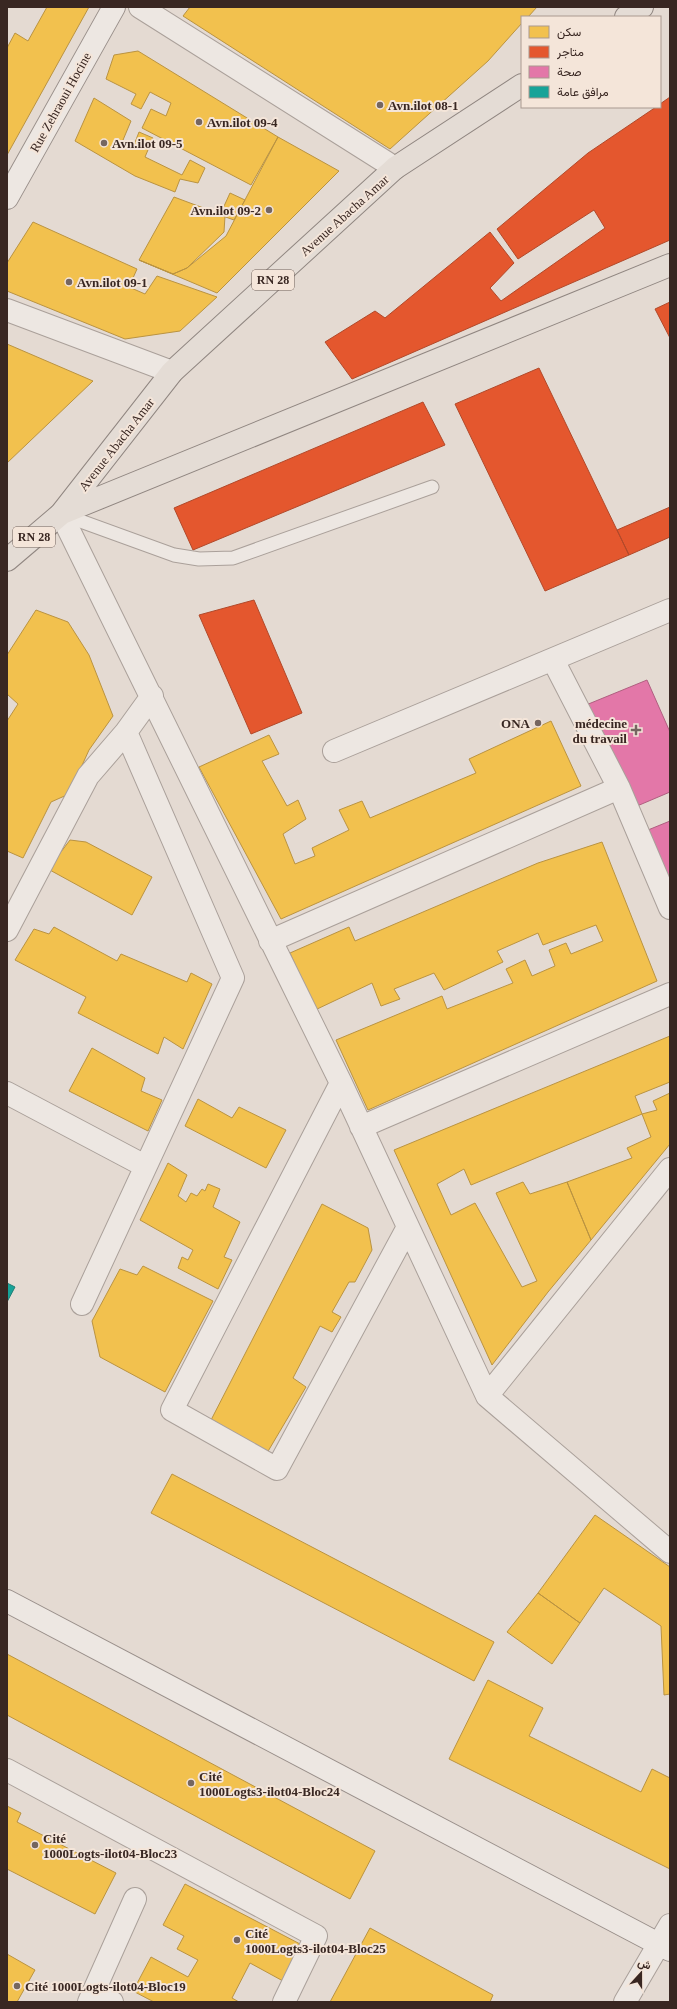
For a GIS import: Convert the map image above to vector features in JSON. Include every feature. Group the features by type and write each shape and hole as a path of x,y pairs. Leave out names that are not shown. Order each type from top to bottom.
{"main road":[{"path":"628,16 642,7"},
{"name":"Avenue Abacha Amar","path":"7,560 61,514 172,372 395,168 521,86"},
{"path":"61,514 670,265"}],"street":[{"name":"Rue Zehraoui Hocine","path":"7,198 114,7"},
{"path":"140,7 395,168"},
{"path":"7,310 172,372"},
{"path":"61,514 152,696 270,941 341,1083 487,1396 670,1552"},
{"path":"334,751 670,610"},
{"path":"553,660 619,788 670,908"},
{"path":"7,930 88,776 126,732 152,696"},
{"path":"82,1304 233,978 126,732"},
{"path":"270,941 619,788"},
{"path":"361,1127 670,994"},
{"path":"341,1083 172,1410 277,1469 408,1227"},
{"path":"7,1093 145,1166"},
{"path":"487,1396 670,1169"},
{"path":"7,1601 664,1946"},
{"path":"7,1770 316,1936 284,2002"},
{"path":"98,1999 135,1899"},
{"path":"625,2002 664,1946 670,1925"}],"lane":[{"path":"61,514 174,555 199,559 233,558 432,487"}],"building: سكن":[{"path":"47,7 89,7 7,155 7,48 15,33 28,41"},
{"name":"Avn.ilot 08-1","path":"190,7 537,7 529,16 521,16 521,24 488,61 390,149 183,16"},
{"name":"Avn.ilot 09-4","path":"138,51 278,137 251,185 142,128 151,109 166,116 171,103 150,92 141,109 131,104 136,94 106,79 114,55"},
{"name":"Avn.ilot 09-5","path":"94,98 131,121 123,140 134,145 139,132 153,138 145,157 182,175 190,160 205,168 198,183 180,179 175,192 135,176 75,141"},
{"name":"Avn.ilot 09-2","path":"278,137 339,171 217,293 139,260 173,274 187,268 226,236"},
{"path":"230,193 245,200 234,220 220,215"},
{"name":"Avn.ilot 09-2","path":"174,197 225,216 224,232 187,268 173,274 139,260"},
{"name":"Avn.ilot 09-1","path":"33,222 137,269 129,287 145,294 157,276 217,297 180,331 125,339 7,291 7,263"},
{"path":"7,344 93,381 7,463"},
{"path":"36,610 68,622 89,655 113,716 89,750 69,794 51,802 23,858 7,851 7,721 18,704 7,694 7,655"},
{"path":"551,721 581,786 281,919 199,767 269,735 279,754 262,761 287,806 298,800 306,819 283,834 295,864 315,856 312,848 349,830 339,810 362,801 370,818 476,773 469,759"},
{"path":"70,840 86,842 152,877 132,915 48,869"},
{"path":"602,842 657,981 368,1110 336,1040 442,996 447,1009 513,983 506,969 525,960 532,976 555,966 549,950 566,943 571,954 603,941 596,925 543,945 538,933 497,951 503,962 444,990 434,973 394,989 400,999 381,1006 372,983 315,1010 290,953 349,927 355,941 538,863"},
{"path":"54,927 117,961 121,954 187,982 191,973 212,984 183,1049 164,1037 158,1054 78,1013 86,997 15,960 34,929 49,934"},
{"path":"670,1036 670,1082 635,1096 642,1114 471,1185 464,1169 437,1184 451,1215 475,1203 522,1287 537,1281 496,1193 523,1182 530,1194 567,1182 591,1240 548,1292 492,1365 394,1150"},
{"path":"92,1048 145,1078 141,1091 162,1100 148,1131 69,1091"},
{"path":"670,1093 670,1144 591,1240 567,1182 632,1158 627,1148 651,1137 642,1114 657,1110 653,1101"},
{"path":"198,1099 232,1118 239,1107 286,1130 266,1168 185,1126"},
{"path":"168,1163 187,1175 178,1196 186,1202 191,1193 197,1196 202,1189 205,1191 208,1184 220,1189 213,1207 240,1222 224,1257 232,1260 218,1289 178,1268 182,1257 188,1260 193,1250 140,1220"},
{"path":"322,1204 368,1228 372,1250 355,1282 349,1282 332,1312 341,1317 332,1332 320,1326 293,1378 306,1387 267,1453 210,1422"},
{"path":"143,1266 213,1301 165,1392 100,1357 92,1321 120,1269 137,1275"},
{"path":"172,1474 494,1642 474,1681 151,1513"},
{"path":"595,1515 670,1567 670,1694 664,1695 661,1626 604,1588 580,1623 538,1593"},
{"path":"538,1593 580,1623 552,1664 507,1632"},
{"name":"Cité 1000Logts3-ilot04-Bloc24","path":"7,1654 375,1851 350,1899 7,1715"},
{"path":"488,1680 543,1708 529,1736 641,1792 652,1769 670,1778 670,1869 449,1759"},
{"name":"Cité 1000Logts-ilot04-Bloc23","path":"7,1806 21,1813 17,1822 116,1873 95,1914 7,1869"},
{"name":"Cité 1000Logts3-ilot04-Bloc25","path":"185,1884 302,1945 283,1981 250,1963 232,1998 239,2002 154,2002 133,1991 151,1957 188,1977 198,1960 177,1949 184,1936 163,1925"},
{"path":"370,1928 493,1995 490,2002 330,2002"},
{"name":"Cité 1000Logts-ilot04-Bloc19","path":"7,1954 35,1970 17,2002 7,2002"}],"building: متاجر":[{"path":"670,97 670,240 352,379 325,342 375,311 385,318 490,232 514,263 490,288 501,301 605,228 594,210 518,259 497,229 588,153 655,108 661,108 661,103"},
{"path":"670,302 670,338 655,309"},
{"path":"539,368 629,555 545,591 455,404"},
{"path":"423,402 445,445 193,550 174,508"},
{"path":"670,507 670,537 629,555 617,530"},
{"path":"254,600 302,713 251,734 199,615"}],"building: صحة":[{"path":"647,680 670,732 670,792 630,809 586,705"},
{"path":"670,821 670,885 648,830"}],"building: مرافق عامة":[{"path":"7,1283 15,1287 7,1302"}],"place":[{"name":"Avn.ilot 08-1","path":"380,105"},
{"name":"Avn.ilot 09-4","path":"199,122"},
{"name":"Avn.ilot 09-5","path":"104,143"},
{"name":"Avn.ilot 09-2","path":"269,210"},
{"name":"Avn.ilot 09-1","path":"69,282"},
{"name":"ONA","path":"538,723"},
{"name":"médecine du travail","path":"636,730"},
{"name":"Cité 1000Logts3-ilot04-Bloc24","path":"191,1783"},
{"name":"Cité 1000Logts-ilot04-Bloc23","path":"35,1845"},
{"name":"Cité 1000Logts3-ilot04-Bloc25","path":"237,1940"},
{"name":"Cité 1000Logts-ilot04-Bloc19","path":"17,1986"}]}
